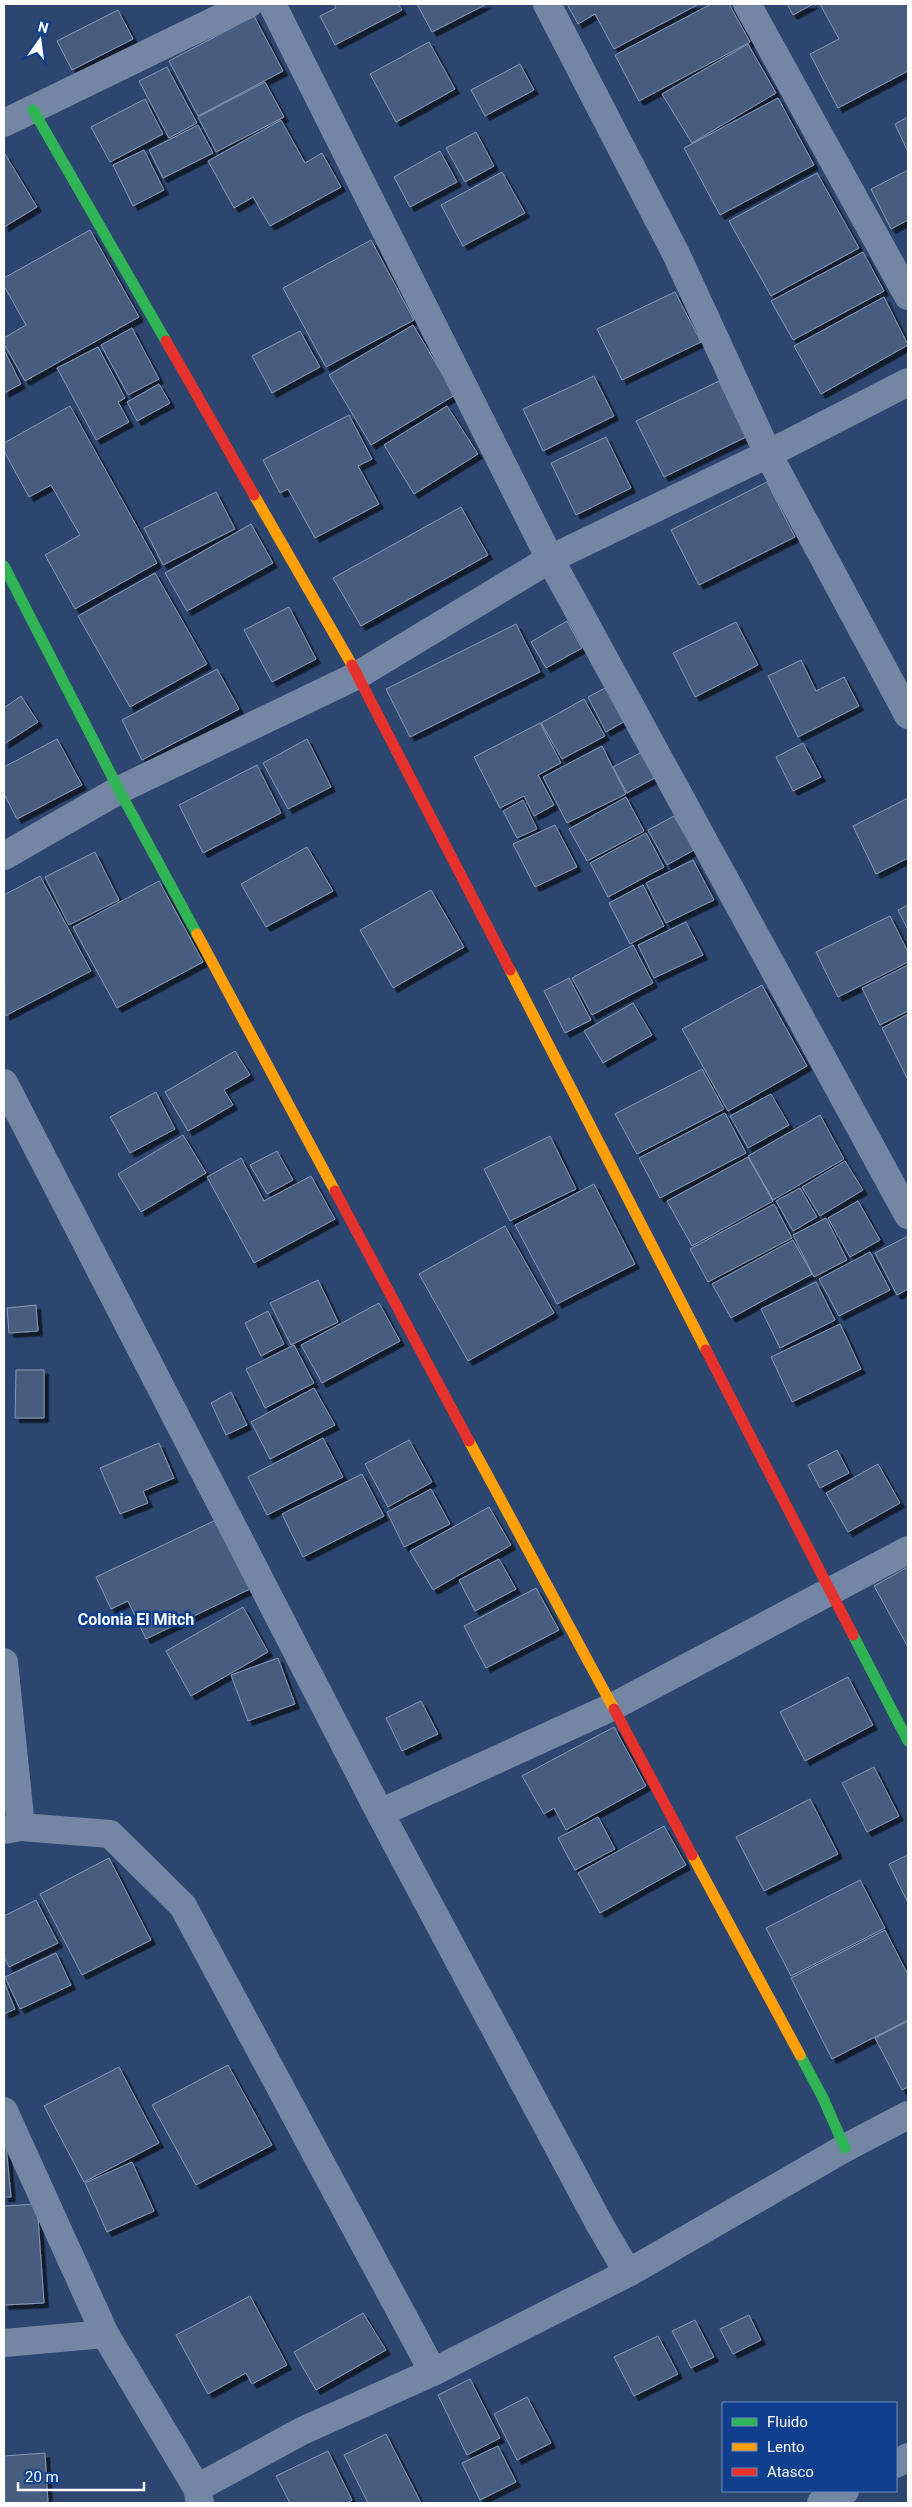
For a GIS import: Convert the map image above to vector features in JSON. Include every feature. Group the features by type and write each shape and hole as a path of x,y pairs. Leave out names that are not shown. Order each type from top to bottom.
{"street":[{"path":"4,123 249,4"},
{"path":"272,4 550,559 908,1215"},
{"path":"547,4 676,254 768,454 908,715"},
{"path":"747,4 908,296"},
{"path":"33,110 358,676 829,1592 908,1741"},
{"path":"4,856 119,790 358,676 550,559 768,454 908,382"},
{"path":"4,566 119,790 614,1706 823,2098 844,2148"},
{"path":"4,1083 380,1813 600,2225 628,2273"},
{"path":"380,1813 614,1706 908,1550"},
{"path":"4,1662 13,1828 110,1834 183,1906 433,2372"},
{"path":"4,2111 105,2334 199,2496 302,2431 433,2372 628,2273 844,2148 908,2115"},
{"path":"4,2343 105,2334"},
{"path":"897,2463 908,2457"},
{"path":"821,2503 843,2492"}],"building":[{"path":"334,4 398,4 402,10 335,45 320,16 336,8"},
{"path":"417,4 487,4 432,32"},
{"path":"567,4 699,4 614,49 595,14 578,24"},
{"path":"711,4 729,4 750,42 639,101 615,55"},
{"path":"787,4 813,4 793,15"},
{"path":"820,4 908,4 908,71 838,108 810,54 839,39"},
{"path":"118,10 133,39 72,70 57,41"},
{"path":"254,16 283,71 198,116 169,61"},
{"path":"429,42 455,89 396,122 370,74"},
{"path":"748,44 776,93 692,143 662,94"},
{"path":"520,64 534,90 485,116 471,90"},
{"path":"167,67 197,123 169,138 139,81"},
{"path":"265,82 284,117 216,152 198,117"},
{"path":"778,98 814,165 720,215 684,148"},
{"path":"145,99 163,134 110,162 91,127"},
{"path":"908,117 908,152 895,124"},
{"path":"281,120 305,163 322,153 341,187 270,226 253,197 234,208 208,161"},
{"path":"198,125 213,153 163,178 149,150"},
{"path":"476,132 494,166 465,182 446,148"},
{"path":"144,150 164,190 133,206 113,165"},
{"path":"440,151 457,182 410,207 394,177"},
{"path":"4,155 37,207 4,227"},
{"path":"908,170 908,220 891,229 871,189"},
{"path":"502,172 525,213 463,246 441,205"},
{"path":"817,173 859,248 771,296 729,221"},
{"path":"90,230 139,317 25,381 4,344 4,338 26,325 4,286 4,278"},
{"path":"371,240 414,320 326,367 283,288"},
{"path":"863,252 884,291 793,340 771,301"},
{"path":"675,292 701,342 622,380 597,329"},
{"path":"884,297 908,345 821,394 794,346"},
{"path":"413,325 455,395 371,445 329,375"},
{"path":"132,328 159,379 128,395 101,345"},
{"path":"300,331 320,367 272,393 252,356"},
{"path":"98,347 125,398 118,402 129,422 96,440 57,368"},
{"path":"4,350 21,384 4,393"},
{"path":"594,376 614,416 543,451 523,409"},
{"path":"719,381 746,437 664,477 636,421"},
{"path":"159,384 170,403 137,421 127,402"},
{"path":"70,406 157,563 75,609 45,555 80,535 51,485 29,497 4,451 4,443"},
{"path":"447,406 478,454 414,494 384,445"},
{"path":"349,415 372,459 358,466 379,504 315,538 288,489 280,493 263,460"},
{"path":"606,437 631,488 576,515 551,463"},
{"path":"767,482 795,537 699,585 671,530"},
{"path":"216,492 235,529 163,565 144,528"},
{"path":"461,507 488,555 361,626 333,578"},
{"path":"251,524 273,563 187,611 165,573"},
{"path":"155,573 207,664 130,707 78,616"},
{"path":"289,607 316,659 272,682 244,630"},
{"path":"567,621 582,648 546,668 531,642"},
{"path":"736,622 758,665 695,697 673,653"},
{"path":"516,624 540,672 410,737 386,689"},
{"path":"801,660 816,691 844,677 859,706 798,737 768,676"},
{"path":"217,669 239,709 142,760 122,720"},
{"path":"609,686 627,720 606,732 588,697"},
{"path":"21,696 38,722 4,744 4,708"},
{"path":"584,699 605,736 562,759 541,723"},
{"path":"540,723 561,763 538,775 554,805 534,816 524,796 500,808 474,757"},
{"path":"57,739 82,785 17,819 4,794 4,767"},
{"path":"307,739 331,787 288,809 263,763"},
{"path":"803,743 821,777 793,791 776,757"},
{"path":"602,746 626,794 567,823 543,777"},
{"path":"646,750 660,775 627,793 613,767"},
{"path":"257,765 281,813 203,853 179,805"},
{"path":"626,797 644,831 587,861 569,829"},
{"path":"908,798 908,858 876,874 853,826"},
{"path":"523,800 537,829 517,838 503,811"},
{"path":"674,816 694,850 667,865 648,830"},
{"path":"555,825 577,867 535,887 513,844"},
{"path":"646,833 664,867 608,897 590,863"},
{"path":"307,847 333,891 266,927 241,884"},
{"path":"95,852 119,900 69,925 45,877"},
{"path":"693,860 714,900 666,923 646,883"},
{"path":"40,876 91,971 5,1016 4,895"},
{"path":"159,881 203,962 117,1008 73,927"},
{"path":"643,885 664,926 630,944 609,903"},
{"path":"431,890 464,947 393,988 360,930"},
{"path":"908,905 908,930 898,910"},
{"path":"890,916 908,952 908,962 838,997 816,952"},
{"path":"686,922 703,955 654,978 638,945"},
{"path":"633,945 653,983 592,1015 572,978"},
{"path":"908,965 908,1011 880,1025 862,988"},
{"path":"569,978 591,1020 565,1033 544,991"},
{"path":"762,985 807,1066 728,1111 682,1029"},
{"path":"633,1003 652,1035 603,1063 584,1031"},
{"path":"908,1014 908,1080 882,1028"},
{"path":"235,1051 250,1075 224,1090 233,1105 188,1131 165,1092"},
{"path":"702,1069 724,1109 637,1154 615,1114"},
{"path":"156,1092 175,1129 130,1153 110,1117"},
{"path":"771,1094 789,1125 748,1148 730,1116"},
{"path":"725,1113 746,1153 660,1198 639,1158"},
{"path":"820,1115 844,1159 773,1200 748,1156"},
{"path":"183,1135 206,1173 141,1212 118,1174"},
{"path":"550,1136 576,1189 510,1221 484,1169"},
{"path":"277,1151 293,1180 267,1194 250,1165"},
{"path":"748,1157 773,1201 692,1246 667,1201"},
{"path":"241,1158 264,1201 311,1176 335,1219 254,1263 207,1177"},
{"path":"845,1161 863,1190 820,1216 802,1187"},
{"path":"594,1184 635,1264 557,1304 515,1225"},
{"path":"800,1188 817,1217 793,1231 776,1201"},
{"path":"858,1201 880,1240 850,1257 828,1218"},
{"path":"774,1204 792,1238 708,1282 690,1249"},
{"path":"826,1218 847,1260 814,1277 793,1235"},
{"path":"505,1226 554,1313 468,1361 419,1274"},
{"path":"908,1236 908,1289 897,1295 875,1253"},
{"path":"793,1240 812,1274 731,1318 712,1284"},
{"path":"870,1252 890,1290 839,1316 819,1279"},
{"path":"318,1280 338,1322 291,1345 270,1303"},
{"path":"816,1282 835,1320 780,1348 761,1309"},
{"path":"379,1303 400,1341 322,1383 301,1345"},
{"path":"36,1305 38,1331 9,1333 7,1308"},
{"path":"268,1311 284,1344 261,1356 245,1323"},
{"path":"840,1324 861,1369 792,1402 771,1357"},
{"path":"294,1345 314,1383 265,1408 246,1369"},
{"path":"16,1370 44,1370 44,1418 15,1418"},
{"path":"314,1388 335,1425 270,1459 251,1422"},
{"path":"231,1392 247,1425 226,1435 211,1403"},
{"path":"323,1438 343,1477 267,1515 248,1477"},
{"path":"409,1440 432,1482 388,1507 365,1464"},
{"path":"159,1443 174,1478 143,1491 148,1503 120,1514 100,1468"},
{"path":"837,1450 849,1473 820,1488 808,1465"},
{"path":"878,1464 900,1503 848,1532 826,1493"},
{"path":"362,1474 384,1516 303,1557 282,1514"},
{"path":"431,1489 450,1524 404,1547 387,1512"},
{"path":"489,1507 511,1545 433,1590 410,1551"},
{"path":"220,1518 254,1587 146,1639 128,1601 111,1609 96,1577"},
{"path":"499,1559 516,1589 475,1611 459,1580"},
{"path":"908,1567 908,1647 874,1586"},
{"path":"536,1588 559,1630 486,1668 464,1626"},
{"path":"243,1607 268,1652 191,1696 166,1651"},
{"path":"278,1658 295,1704 248,1721 231,1675"},
{"path":"848,1677 873,1725 805,1761 780,1712"},
{"path":"421,1701 438,1734 402,1751 386,1718"},
{"path":"614,1727 646,1786 566,1830 554,1808 544,1814 522,1776"},
{"path":"874,1767 899,1816 867,1832 842,1783"},
{"path":"810,1799 838,1854 764,1891 736,1837"},
{"path":"598,1817 615,1849 575,1870 558,1838"},
{"path":"664,1826 686,1865 600,1913 578,1873"},
{"path":"908,1855 908,1903 889,1864"},
{"path":"109,1858 151,1940 82,1975 40,1894"},
{"path":"860,1880 885,1928 791,1976 766,1928"},
{"path":"36,1900 58,1943 9,1967 4,1957 4,1916"},
{"path":"885,1930 908,1975 908,2020 832,2059 791,1978"},
{"path":"56,1953 71,1985 20,2009 5,1977"},
{"path":"4,1982 15,2009 4,2014"},
{"path":"908,2021 908,2087 902,2090 875,2038"},
{"path":"228,2065 272,2145 196,2185 152,2105"},
{"path":"119,2067 159,2143 84,2182 44,2106"},
{"path":"4,2124 11,2197 4,2197"},
{"path":"132,2162 154,2211 107,2232 85,2183"},
{"path":"37,2204 44,2303 4,2305 4,2206"},
{"path":"250,2296 287,2365 252,2384 246,2373 208,2394 176,2335"},
{"path":"363,2313 386,2350 316,2390 294,2352"},
{"path":"749,2315 761,2340 733,2354 720,2329"},
{"path":"695,2320 714,2357 691,2368 672,2331"},
{"path":"658,2336 678,2374 634,2396 614,2357"},
{"path":"470,2379 500,2438 467,2455 438,2395"},
{"path":"527,2397 551,2443 517,2460 494,2414"},
{"path":"386,2434 421,2503 368,2503 344,2455"},
{"path":"498,2446 516,2482 480,2500 462,2463"},
{"path":"328,2451 352,2500 347,2503 290,2503 276,2476"},
{"path":"45,2453 48,2503 5,2503 4,2456"}],"traffic: fast":[{"path":"33,110 166,341"},
{"path":"4,566 119,790 197,934"},
{"path":"853,1635 908,1741"},
{"path":"800,2055 823,2098 845,2148"}],"traffic: slow":[{"path":"254,495 352,665"},
{"path":"197,934 335,1191"},
{"path":"510,970 706,1350"},
{"path":"469,1441 614,1709"},
{"path":"692,1855 800,2055"}],"traffic: jam":[{"path":"166,341 254,495"},
{"path":"352,665 510,970"},
{"path":"335,1191 469,1441"},
{"path":"706,1350 853,1635"},
{"path":"614,1709 692,1855"}],"district":[{"name":"Colonia El Mitch","path":"136,1619"}]}
